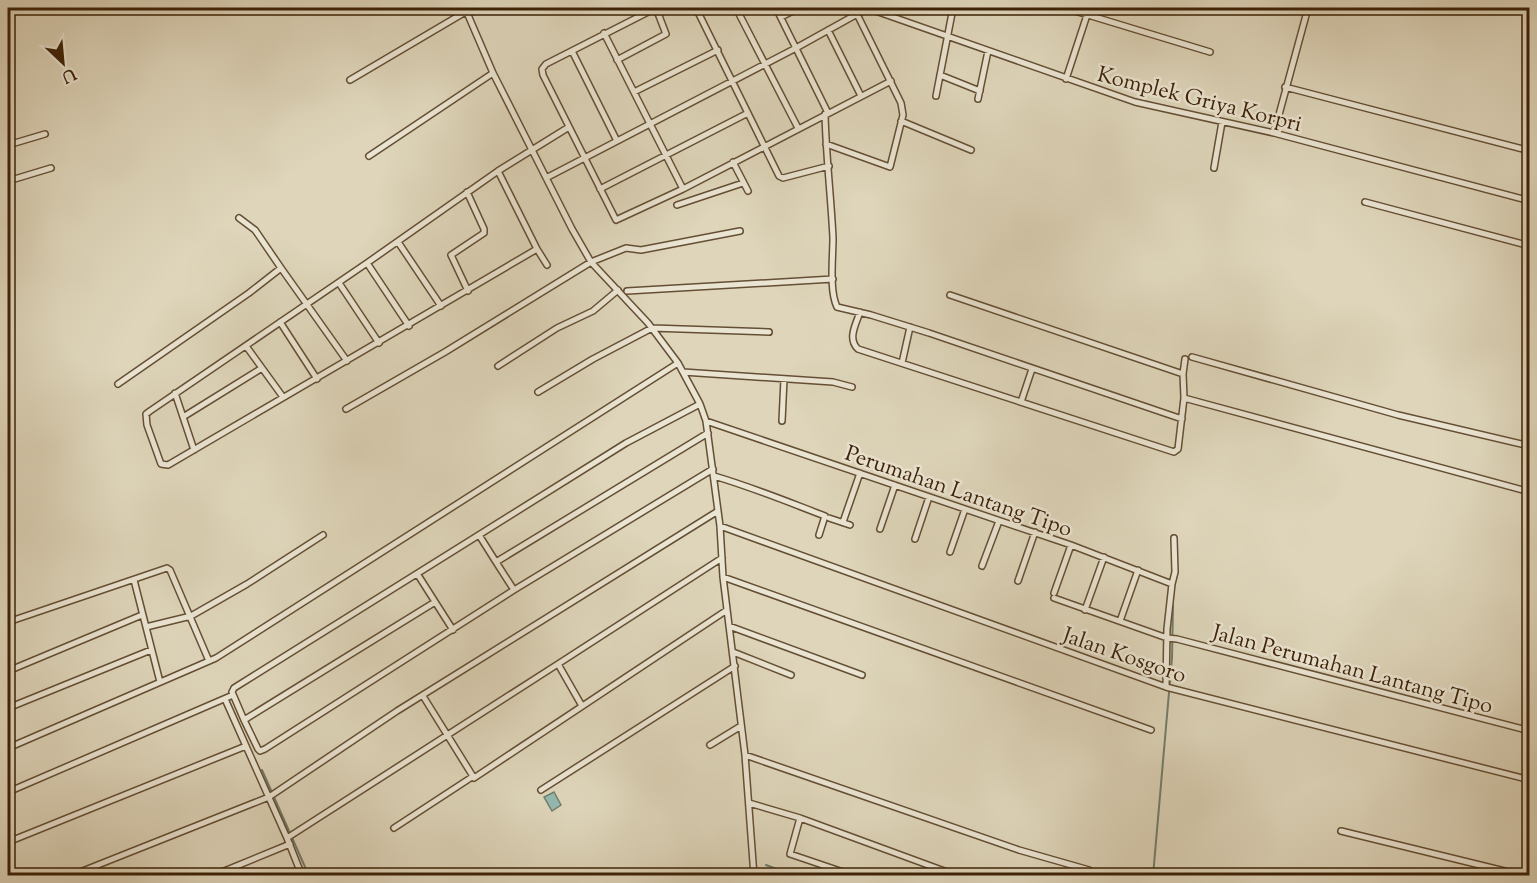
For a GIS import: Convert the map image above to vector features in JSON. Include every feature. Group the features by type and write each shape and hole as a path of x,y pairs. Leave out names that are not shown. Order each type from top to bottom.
{"street":[{"path":"617,60 666,34 656,8 546,64 543,75 617,220 891,81"},
{"path":"696,8 782,178 829,166"},
{"path":"736,8 798,128"},
{"path":"776,8 827,114 826,144 829,166 833,279 837,307 910,327 1182,419"},
{"path":"781,17 799,8"},
{"path":"826,144 890,166 901,121 903,108 855,8"},
{"path":"546,178 868,8"},
{"name":"Komplek Griya Korpri","path":"868,8 1143,105 1274,134 1530,201"},
{"path":"936,96 953,8"},
{"path":"1065,8 1210,52"},
{"path":"1274,134 1308,8"},
{"path":"350,80 466,9 531,149 591,262 652,328 678,363 700,404 706,420 720,526 723,577 745,755 754,876"},
{"path":"1066,79 1087,15"},
{"path":"828,30 861,96"},
{"path":"604,33 682,189"},
{"path":"634,92 718,50"},
{"path":"572,51 618,141"},
{"path":"978,99 988,51"},
{"path":"369,156 494,72"},
{"path":"940,75 980,91"},
{"path":"1285,87 1530,151"},
{"path":"600,189 748,113"},
{"path":"901,121 971,150"},
{"path":"1214,168 1222,122"},
{"path":"537,249 409,326 163,466 147,425 146,414 368,263 498,171 569,128"},
{"path":"8,145 45,134"},
{"path":"733,162 748,191"},
{"path":"8,181 51,168"},
{"path":"498,171 546,265"},
{"path":"677,205 743,183"},
{"path":"467,192 484,233 451,255 468,291"},
{"path":"1365,202 1530,246"},
{"path":"239,218 255,230 347,361"},
{"path":"346,410 591,262 626,248 641,250 740,231"},
{"path":"398,242 441,306"},
{"path":"368,263 409,326"},
{"path":"118,384 281,268"},
{"path":"627,291 833,279"},
{"path":"339,282 379,343"},
{"path":"498,366 557,328 593,311 618,290"},
{"path":"950,295 1183,374"},
{"path":"860,312 852,336 854,346 858,349 1173,451 1178,449 1182,419 1185,359"},
{"path":"280,322 317,379"},
{"path":"902,363 910,327"},
{"path":"537,392 652,328 769,332"},
{"path":"246,346 283,397"},
{"path":"1192,357 1398,415 1530,446"},
{"path":"8,748 212,659 288,614 356,568 678,363"},
{"path":"183,417 262,368"},
{"path":"1021,402 1032,369"},
{"path":"683,372 833,382 852,387"},
{"path":"782,421 784,379"},
{"path":"176,393 194,450"},
{"path":"1184,398 1530,492"},
{"path":"302,876 271,796 246,746 229,697 232,690 626,443 700,404"},
{"name":"Perumahan Lantang Tipo","path":"706,420 1035,532 1172,584"},
{"path":"496,562 708,433"},
{"path":"229,697 244,720 258,749 262,751 514,590 712,469"},
{"path":"843,522 860,473"},
{"path":"714,476 756,489 825,516 819,536"},
{"path":"880,530 895,485"},
{"path":"915,539 929,497"},
{"path":"950,552 965,509"},
{"path":"70,876 271,796 331,754 718,511"},
{"path":"829,518 850,525"},
{"path":"982,566 999,521"},
{"name":"Jalan Kosgoro","path":"720,526 1166,687 1530,780"},
{"path":"1018,581 1035,532"},
{"path":"146,627 192,615 247,584 322,535"},
{"path":"479,535 514,590"},
{"path":"1166,687 1167,638 1175,568 1174,538"},
{"name":"Jalan Perumahan Lantang Tipo","path":"1071,545 1054,596 1085,610 1167,638 1530,731"},
{"path":"1085,610 1104,557"},
{"path":"288,838 722,558"},
{"path":"8,622 169,569 212,659"},
{"path":"1120,621 1138,570"},
{"path":"418,575 453,630"},
{"path":"723,577 1151,730"},
{"path":"134,580 160,682"},
{"path":"244,720 435,602"},
{"path":"394,828 472,777 476,777 727,610"},
{"path":"8,671 142,615"},
{"path":"729,626 862,675"},
{"path":"8,708 151,650"},
{"path":"733,652 791,675"},
{"path":"558,664 582,706"},
{"path":"541,790 735,666"},
{"path":"423,696 472,777"},
{"path":"8,792 229,697"},
{"path":"710,745 741,726"},
{"path":"8,842 246,746"},
{"path":"745,755 1019,850 1089,870"},
{"path":"748,803 800,818 957,875"},
{"path":"800,818 790,854 855,876"},
{"path":"1341,831 1525,876"},
{"path":"212,876 290,844"}],"water":[{"path":"554,792 561,805 552,811 544,797"}],"waterway":[{"path":"1153,876 1172,658 1173,606"},
{"path":"262,770 309,876"},
{"path":"766,865 795,876"}]}
